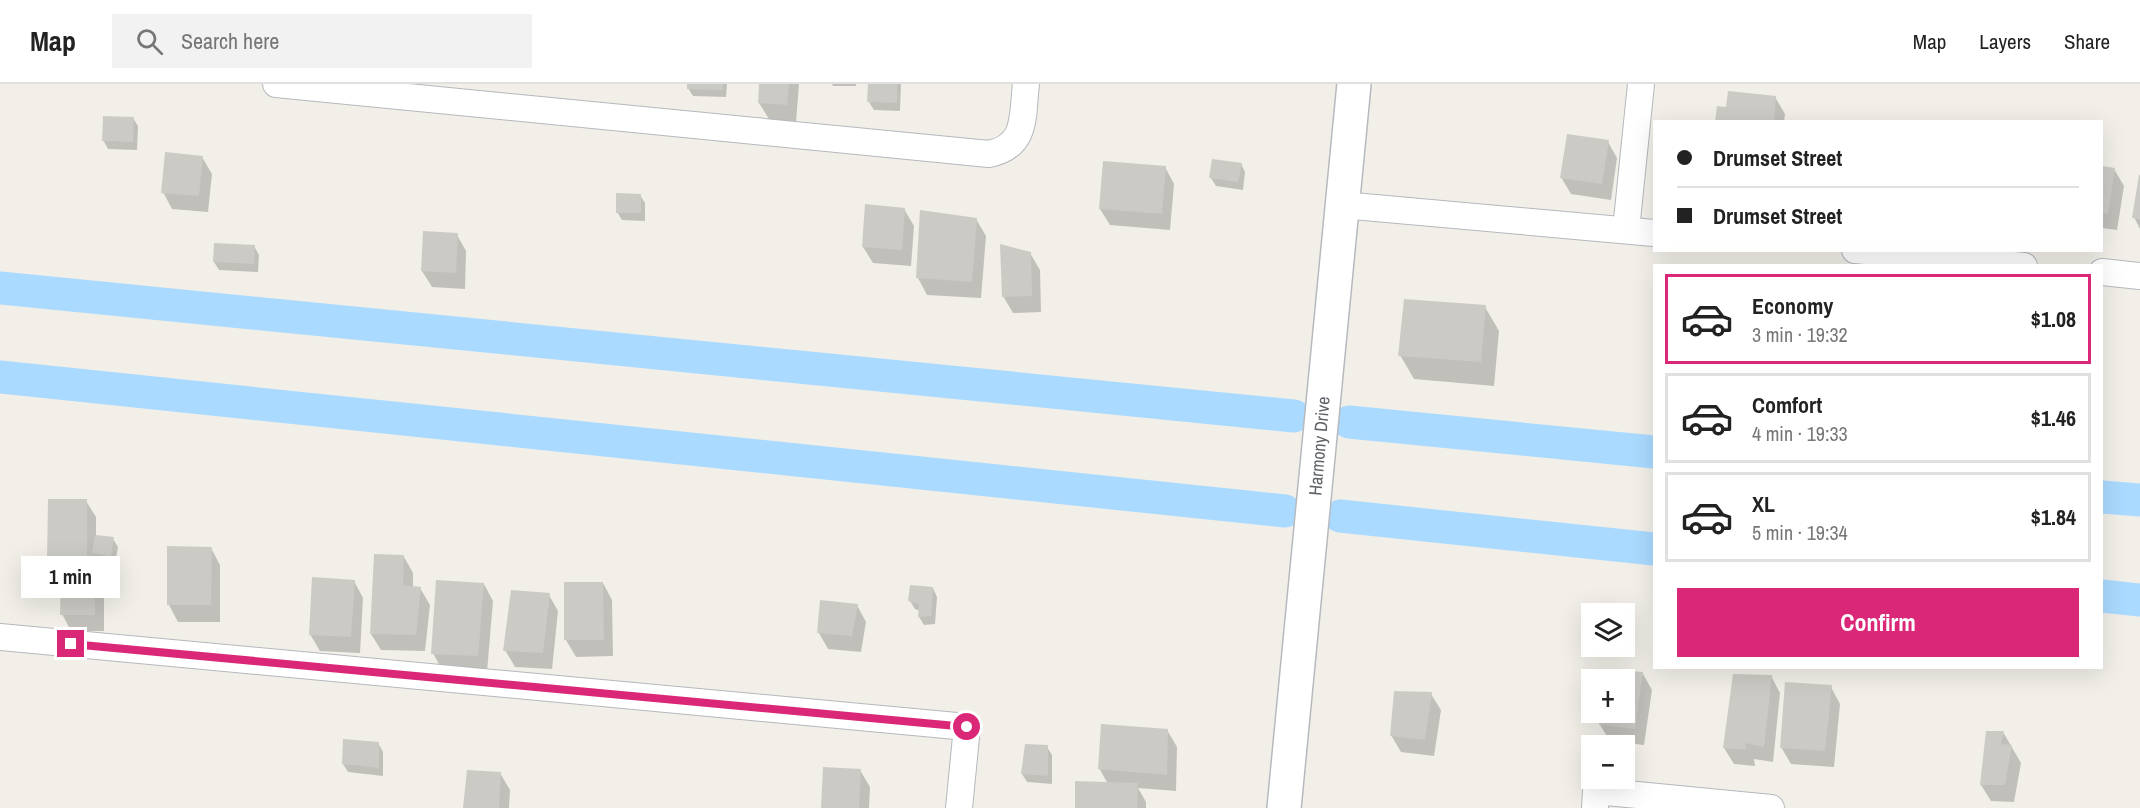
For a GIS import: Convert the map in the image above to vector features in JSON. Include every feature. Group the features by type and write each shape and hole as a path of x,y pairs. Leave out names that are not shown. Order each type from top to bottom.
{"street":[{"path":"276,84 989,154 1000,152 1017,139 1021,131 1026,84"},
{"name":"Harmony Drive","path":"1284,808 1354,84"},
{"path":"1626,230 1641,84"},
{"path":"1342,205 1653,233"},
{"path":"1876,252 2003,264"},
{"path":"2103,272 2140,276"},
{"path":"0,637 967,727 959,808"},
{"path":"1595,808 1596,791 1771,808"}],"building":[{"path":"687,84 723,84 722,90 687,89"},
{"path":"759,84 789,84 787,105 758,103"},
{"path":"868,84 897,84 897,103 867,102"},
{"path":"1728,91 1776,96 1774,120 1715,120 1717,106 1726,107"},
{"path":"103,116 134,117 133,142 102,141"},
{"path":"1567,134 1609,140 1602,184 1560,178"},
{"path":"165,152 203,156 199,196 161,193"},
{"path":"1212,159 1242,163 1238,182 1209,178"},
{"path":"1103,161 1166,166 1162,214 1099,209"},
{"path":"2103,166 2115,168 2108,214 2103,213"},
{"path":"2140,175 2140,219 2132,218"},
{"path":"616,193 641,194 641,213 616,213"},
{"path":"865,204 905,208 902,250 862,247"},
{"path":"920,210 977,218 972,282 916,278"},
{"path":"423,231 458,233 456,273 421,271"},
{"path":"214,243 255,245 254,264 213,262"},
{"path":"1000,244 1031,252 1032,296 1002,297"},
{"path":"1404,299 1486,305 1481,362 1398,356"},
{"path":"48,499 87,499 87,562 47,562"},
{"path":"95,535 114,537 111,556 92,553"},
{"path":"167,546 212,547 211,605 167,605"},
{"path":"374,554 404,555 403,585 421,587 416,635 370,634"},
{"path":"61,567 95,567 95,615 60,615"},
{"path":"312,577 355,580 351,637 309,635"},
{"path":"436,580 484,583 478,656 431,654"},
{"path":"564,582 603,582 604,640 564,640"},
{"path":"910,585 933,587 931,616 918,617 919,604 908,601"},
{"path":"511,590 550,593 543,653 503,651"},
{"path":"820,600 858,604 852,636 817,633"},
{"path":"1635,671 1643,672 1635,729 1599,725 1599,723 1635,723"},
{"path":"1733,674 1772,675 1764,747 1745,743 1746,750 1723,748"},
{"path":"1785,682 1832,685 1825,751 1780,748"},
{"path":"1394,691 1432,692 1425,740 1390,736"},
{"path":"1101,724 1168,729 1167,775 1098,769"},
{"path":"1986,731 2004,731 2001,744 2012,745 2005,785 1980,785"},
{"path":"343,739 379,742 379,768 342,764"},
{"path":"1025,744 1048,745 1048,776 1021,774"},
{"path":"823,767 861,769 859,808 821,808"},
{"path":"467,770 501,772 499,808 463,808"},
{"path":"1075,781 1138,783 1137,808 1075,808"}],"waterway":[{"path":"0,288 1294,416"},
{"path":"0,377 1285,511"},
{"path":"1349,422 1653,452"},
{"path":"2103,497 2140,500"},
{"path":"1340,516 1653,549"},
{"path":"2103,596 2140,600"}],"route":[{"path":"71,644 967,727"}]}
